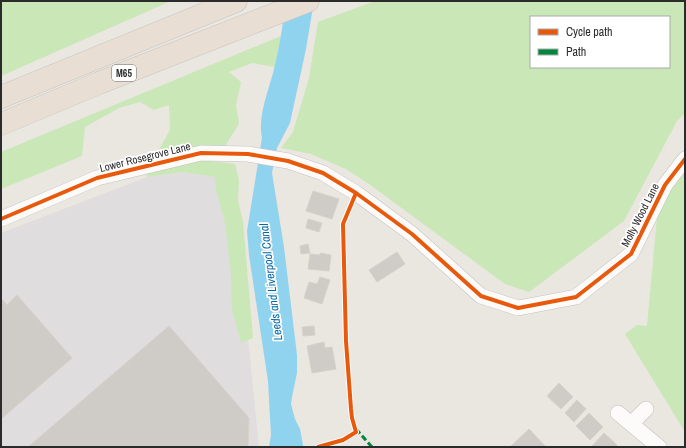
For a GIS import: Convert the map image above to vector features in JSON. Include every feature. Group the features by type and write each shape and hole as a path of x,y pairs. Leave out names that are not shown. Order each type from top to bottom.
{"highway":[{"name":"M65","path":"1,97 236,1"},
{"name":"M65","path":"1,124 248,23 308,1"}],"street":[{"name":"Lower Rosegrove Lane","path":"1,219 97,178 201,153 248,154 288,161 323,173 356,193 412,234 481,296 518,308"},
{"name":"Molly Wood Lane","path":"518,308 576,297 631,254 664,185 685,159"},
{"path":"632,424 646,409"},
{"path":"618,413 659,447"}],"shaded area":[{"path":"183,172 229,179 239,251 259,447 1,447 1,233 147,177"}],"green space":[{"path":"1,1 171,1 1,76"},
{"path":"375,1 685,1 685,113 677,121 624,221 529,292 505,284 369,184 346,169 311,154 281,148 293,132 309,78 318,22"},
{"path":"281,36 275,67 252,63 229,72 241,82 236,105 239,124 225,146 200,147 156,155 170,130 169,105 154,110 140,102 119,108 85,127 82,156 1,189 1,152"},
{"path":"202,160 235,164 239,180 238,200 243,222 253,338 241,343 232,310 231,274 225,223 216,190 215,177 183,172 147,177 147,170"},
{"path":"685,161 685,432 625,334 637,325 647,326 659,196"}],"water":[{"name":"Leeds and Liverpool Canal","path":"286,1 314,1 306,49 290,123 277,148 272,173 284,247 297,355 297,373 291,404 295,419 300,429 303,445 302,447 269,447 271,435 268,381 249,255 247,231 262,138 261,120 277,57"}],"building":[{"path":"313,191 339,199 332,219 306,211"},
{"path":"308,219 322,223 319,232 306,228"},
{"path":"308,244 310,253 301,254 300,246"},
{"path":"397,252 405,264 377,282 369,270"},
{"path":"320,253 331,255 329,271 308,269 310,254 320,255"},
{"path":"320,277 330,280 322,304 304,298 309,282 317,284"},
{"path":"17,295 72,358 1,419 1,298 7,305"},
{"path":"169,326 249,418 248,447 28,447"},
{"path":"314,326 315,335 303,336 302,327"},
{"path":"324,342 325,348 332,347 336,369 312,373 307,346"},
{"path":"559,383 573,397 561,409 547,396"},
{"path":"577,400 586,409 574,422 565,413"},
{"path":"589,413 603,427 590,440 576,426"},
{"path":"529,429 546,447 510,447"},
{"path":"604,433 617,445 614,447 592,447 592,446"}],"marked path":[{"path":"356,429 372,447"}],"cycle path":[{"path":"1,219 97,178 201,153 248,154 288,161 323,173 356,193 412,234 481,296 518,308 576,297 631,254 665,185 685,159"},
{"path":"318,447 343,440 356,432 351,409 346,341 343,224 356,193"}]}
